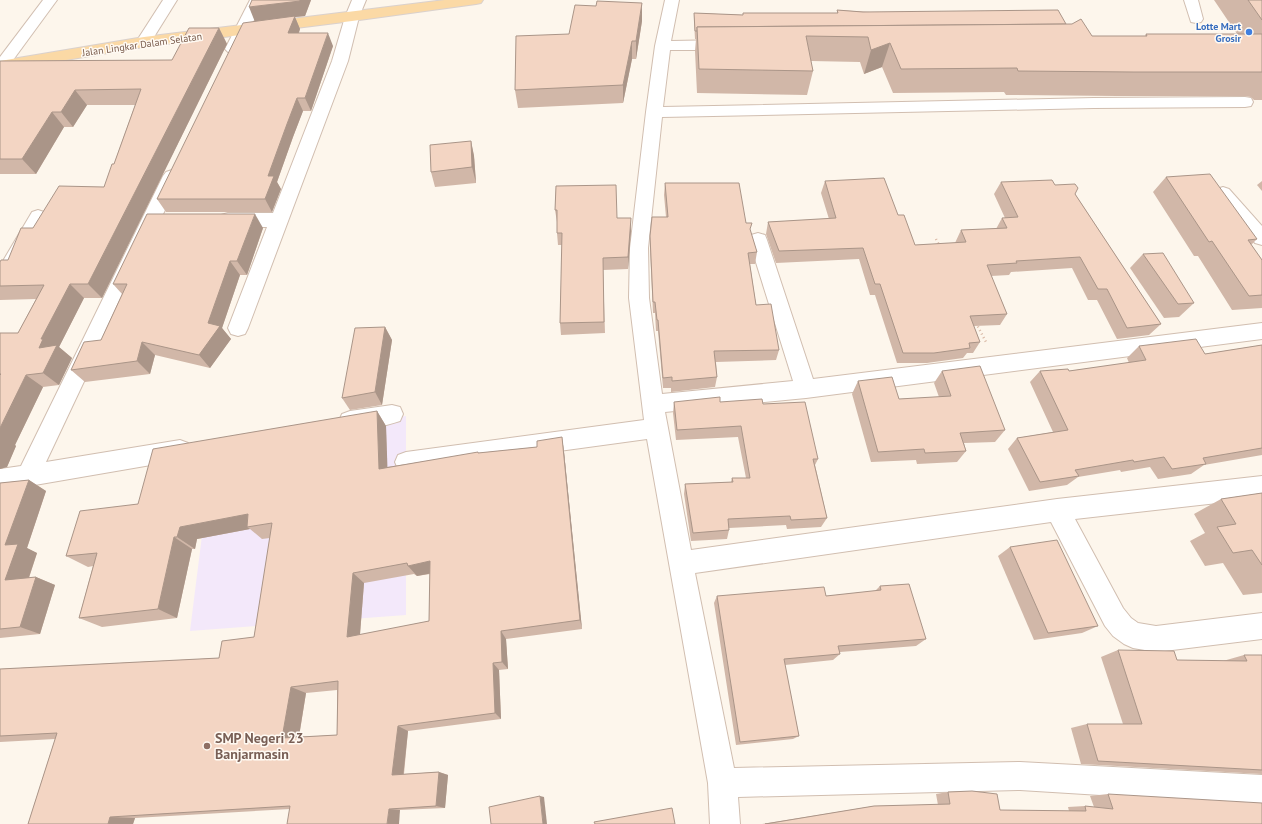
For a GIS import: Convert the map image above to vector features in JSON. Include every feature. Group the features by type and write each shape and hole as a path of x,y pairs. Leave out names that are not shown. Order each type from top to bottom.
{"main road":[{"name":"Jalan Lingkar Dalam Selatan","path":"0,67 144,42 352,17 476,0"}],"street":[{"path":"0,67 50,0"},
{"path":"144,42 170,0"},
{"path":"225,65 256,0"},
{"path":"238,328 340,61 352,17 359,0"},
{"path":"672,0 663,46 654,112 639,248 640,298 652,404 722,783 725,824"},
{"path":"1191,0 1196,20"},
{"path":"663,46 743,45"},
{"path":"654,112 1245,102"},
{"path":"28,476 158,220 178,164"},
{"path":"1224,193 1262,238"},
{"path":"0,283 38,217"},
{"path":"211,220 279,220"},
{"path":"758,240 806,389"},
{"path":"1154,322 1167,342"},
{"path":"652,404 806,389 1262,331"},
{"path":"330,424 392,414"},
{"path":"406,462 656,428"},
{"path":"0,480 198,447"},
{"path":"682,563 1057,510 1262,487"},
{"path":"1057,510 1114,617 1122,627 1133,635 1156,639 1262,626"},
{"path":"722,783 1020,776 1262,790"}],"path":[{"path":"936,239 939,246"},
{"path":"976,323 996,364"}],"shaded area":[{"path":"406,416 406,615 190,631 213,448"}],"building":[{"path":"252,0 300,0 300,1 249,7"},
{"path":"1248,0 1262,0 1262,20"},
{"path":"597,1 642,3 636,41 632,41 623,85 515,90 516,36 569,34 575,5 596,6"},
{"path":"837,10 863,12 1058,10 1066,24 697,27 697,31 695,31 694,13 743,15 743,13 838,13"},
{"path":"295,16 288,33 328,33 305,98 297,98 287,124 268,176 274,176 265,199 157,199 243,23"},
{"path":"1081,19 1092,36 1147,36 1146,34 1262,34 1262,72 1018,71 1017,68 901,69 890,43 871,50 868,37 806,36 813,71 699,69 697,27 1072,24"},
{"path":"189,28 219,28 88,284 70,284 41,339 43,339 39,348 57,345 43,373 26,375 0,428 0,333 18,333 44,285 0,286 0,262 1,260 8,260 21,228 33,228 59,186 104,187 112,164 114,164 141,89 75,90 61,112 52,112 22,159 0,159 0,61 172,60"},
{"path":"471,141 472,167 431,172 430,145"},
{"path":"1210,174 1257,239 1248,240 1262,260 1262,295 1249,296 1212,241 1209,242 1166,177"},
{"path":"884,178 898,215 904,215 915,245 966,242 961,230 1007,228 1002,218 1018,217 1001,182 1052,180 1055,185 1075,184 1078,188 1075,194 1161,324 1127,328 1107,289 1098,289 1080,257 1016,261 1017,263 987,265 1007,314 970,316 980,342 969,343 970,348 934,353 903,353 880,284 875,284 863,248 779,251 768,222 836,218 825,181"},
{"path":"665,183 739,183 746,223 752,223 750,229 757,252 748,253 756,305 771,304 779,350 714,351 717,377 672,381 672,377 663,378 658,320 655,302 653,302 650,236 652,217 668,217"},
{"path":"616,185 617,218 631,218 628,257 603,258 604,322 560,323 562,233 557,233 557,210 555,210 556,186"},
{"path":"147,214 255,214 237,261 230,261 208,323 220,326 199,355 142,342 137,361 71,370 84,342 101,340 127,284 113,284"},
{"path":"1163,253 1194,303 1178,304 1143,254"},
{"path":"385,327 375,392 342,398 355,328"},
{"path":"1196,339 1205,354 1262,345 1262,448 1203,458 1206,464 1172,469 1164,457 1134,462 1133,460 1075,470 1079,476 1040,482 1017,438 1068,430 1040,371 1068,369 1069,371 1146,360 1139,346"},
{"path":"980,366 1005,430 960,433 966,451 925,453 924,449 878,452 858,381 892,377 899,399 951,396 942,371"},
{"path":"720,397 720,402 762,399 763,404 805,402 818,459 813,459 827,518 791,520 790,516 728,519 729,530 693,533 685,484 733,482 732,478 750,478 741,426 677,430 674,402"},
{"path":"377,411 379,469 478,452 537,447 537,441 562,437 580,620 501,631 502,662 493,663 495,713 398,726 392,775 439,772 436,806 389,809 387,824 287,824 290,806 110,817 108,824 28,824 57,733 0,736 0,669 219,658 222,641 254,637 272,523 247,527 248,514 180,527 177,537 174,537 158,609 79,618 97,553 66,556 80,511 138,504 153,449","holes":["430,561 429,621 347,637 353,573 407,563 408,566","338,681 337,735 282,738 291,687"]},
{"path":"29,480 5,545 18,544 5,580 36,577 20,627 0,629 0,483"},
{"path":"1262,493 1262,565 1252,550 1233,553 1217,527 1236,524 1221,499"},
{"path":"1057,540 1098,626 1048,633 1010,547"},
{"path":"909,584 926,639 838,646 840,654 784,659 799,736 740,742 717,596 824,587 826,596 881,590 880,586"},
{"path":"1118,650 1174,651 1177,660 1247,661 1244,655 1262,655 1262,770 1098,761 1087,724 1142,724"},
{"path":"972,791 997,794 1000,810 1086,811 1085,806 1113,809 1108,794 1262,803 1262,824 765,824 874,806 950,804 948,792"},
{"path":"540,796 543,824 491,824 489,807"},
{"path":"672,808 675,824 595,824 594,822"}],"place":[{"name":"Lotte Mart Grosir","path":"1249,32"},
{"name":"SMP Negeri 23 Banjarmasin","path":"207,746"}]}
